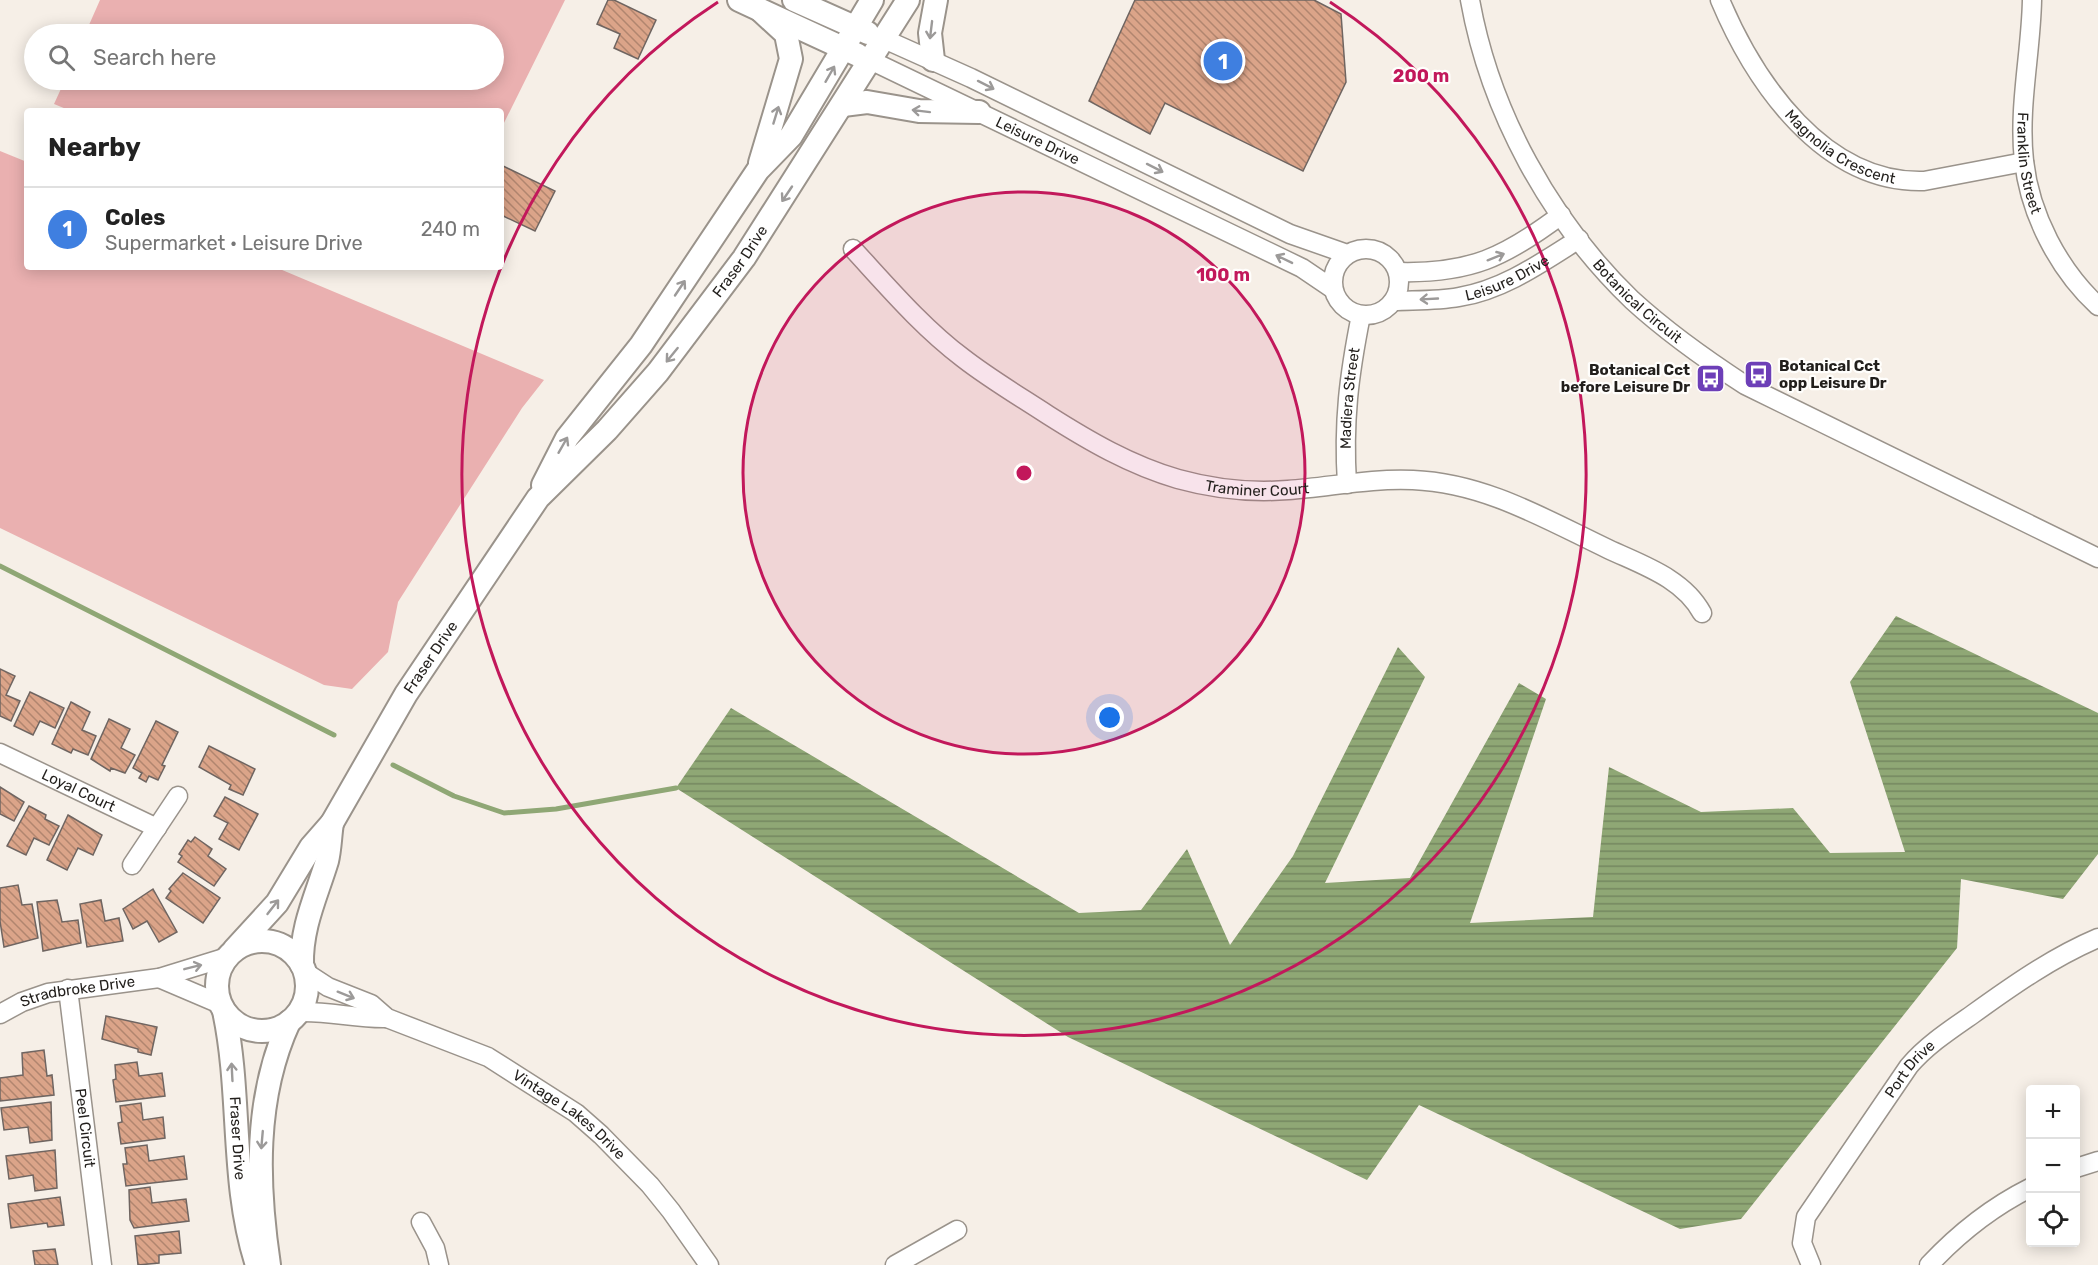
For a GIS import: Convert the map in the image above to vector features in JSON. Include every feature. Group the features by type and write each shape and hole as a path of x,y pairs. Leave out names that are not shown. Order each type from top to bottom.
{"street":[{"name":"Leisure Drive","path":"739,0 870,60 1302,268 1333,290 1343,306 1361,315 1379,313 1394,301 1459,297 1478,293 1527,272 1579,240"},
{"name":"Leisure Drive","path":"794,0 856,29 933,60 1290,234 1347,254 1367,249 1386,255 1398,272 1423,273 1485,261 1511,251 1561,215"},
{"name":"Fraser Drive","path":"538,498 550,467 567,438 641,345 758,170 791,136 872,0"},
{"name":"Fraser Drive","path":"230,954 277,903 311,847 332,823 406,694 538,498 607,429 694,327 762,231 908,0"},
{"path":"933,60 930,33 936,0"},
{"name":"Botanical Circuit","path":"1470,0 1483,55 1507,121 1530,167 1579,240 1618,285 1646,312 1692,349 1744,385 2098,558"},
{"name":"Magnolia Crescent","path":"1720,0 1738,41 1784,107 1848,163 1867,173 1909,182 2024,162"},
{"name":"Franklin Street","path":"2032,0 2024,108 2024,162 2030,195 2051,244 2081,291 2098,306"},
{"path":"758,170 791,59 786,34 761,11"},
{"path":"843,105 867,102 919,111 979,112"},
{"name":"Traminer Court","path":"853,249 915,316 963,358 1076,433 1118,457 1177,478 1227,489 1287,490 1381,480 1434,481 1497,496 1672,580 1690,594 1702,613"},
{"path":"1333,290 1335,269 1347,254"},
{"path":"1394,301 1398,292 1398,272"},
{"name":"Madiera Street","path":"1347,484 1344,438 1348,382 1361,315"},
{"name":"Loyal Court","path":"0,753 157,828"},
{"path":"132,865 178,796"},
{"name":"Fraser Drive","path":"303,968 304,928 327,860 332,823"},
{"name":"Port Drive","path":"1811,1265 1802,1243 1806,1216 1914,1060 1928,1046 1992,1000 2051,962 2098,938"},
{"path":"159,978 222,1007 234,1022 256,1031 271,1030 294,1017 306,994 303,968 287,949 271,942 252,942 230,954 217,980 222,1007"},
{"name":"Stradbroke Drive","path":"0,1014 39,995 159,978 230,954"},
{"name":"Vintage Lakes Drive","path":"303,968 328,987 371,1004 387,1018 488,1057 576,1113 602,1135 650,1185 709,1265"},
{"name":"Peel Circuit","path":"69,989 102,1265"},
{"name":"Fraser Drive","path":"222,1007 232,1059 238,1179 257,1265"},
{"name":"Vintage Lakes Drive","path":"294,1017 339,1012 370,1018 387,1018"},
{"name":"Fraser Drive","path":"270,1265 261,1210 261,1151 269,1082 277,1048 294,1017"},
{"path":"2080,1167 2098,1161"},
{"path":"1929,1265 1959,1235 2007,1200 2026,1190"},
{"path":"421,1222 435,1248 439,1265"},
{"path":"895,1265 957,1230"}],"shaded area":[{"path":"100,0 565,0 504,123 504,108 64,108 54,104 60,90 504,90 504,24 89,24"},
{"path":"0,151 24,161 24,270 282,270 544,380 522,408 398,602 388,652 352,689 324,685 0,528"},
{"path":"1896,616 2098,713 2098,854 2063,899 1961,879 1957,948 1741,1219 1680,1229 1419,1105 1367,1180 1068,1037 676,788 731,708 1079,913 1141,910 1187,849 1230,945 1293,856 1398,647 1425,677 1325,883 1410,878 1519,683 1546,699 1470,923 1593,917 1609,767 1701,812 1793,808 1830,853 1905,852 1850,682"}],"building":[{"path":"608,0 614,0 656,20 638,59 614,48 620,34 597,24"},
{"path":"1135,0 1314,0 1341,14 1346,82 1303,171 1165,103 1150,134 1089,101"},
{"path":"504,166 555,191 535,231 504,216"},
{"path":"0,669 15,676 6,695 20,701 11,721 0,716"},
{"path":"30,692 64,708 55,728 40,721 33,735 14,726"},
{"path":"71,702 90,712 82,730 96,736 88,755 73,749 71,753 52,744"},
{"path":"109,719 130,729 121,748 135,755 125,773 111,768 110,771 91,759"},
{"path":"156,721 178,732 162,765 165,766 158,780 149,776 146,782 139,778 142,773 133,768"},
{"path":"209,746 255,769 243,795 229,789 231,785 199,767"},
{"path":"0,787 24,802 14,821 0,814"},
{"path":"225,797 258,814 239,850 219,839 228,823 214,816"},
{"path":"29,806 46,815 45,819 59,826 49,845 34,838 26,855 7,846"},
{"path":"68,815 102,835 93,855 78,848 67,870 47,860"},
{"path":"195,837 212,849 208,856 226,869 214,886 178,862 182,856 179,854 188,840 191,842"},
{"path":"183,873 220,898 203,923 166,898 171,891 169,889"},
{"path":"18,885 22,905 32,904 38,938 4,947 0,921 0,888"},
{"path":"153,889 177,932 159,942 147,921 133,929 123,909"},
{"path":"57,900 62,922 78,920 81,943 43,951 37,902"},
{"path":"101,900 105,921 119,918 123,941 87,947 80,904"},
{"path":"106,1016 157,1027 151,1055 102,1039"},
{"path":"44,1050 47,1076 52,1075 54,1095 0,1101 0,1078 23,1075 22,1053"},
{"path":"137,1062 139,1076 162,1073 165,1096 116,1102 113,1080 116,1079 115,1065"},
{"path":"51,1102 52,1140 30,1143 28,1127 4,1130 1,1108"},
{"path":"141,1103 143,1120 163,1117 165,1138 121,1144 118,1123 122,1122 120,1106"},
{"path":"147,1145 149,1161 184,1156 187,1179 126,1186 123,1164 127,1164 125,1148"},
{"path":"55,1150 57,1188 35,1191 33,1175 9,1179 6,1156"},
{"path":"150,1187 152,1203 186,1199 189,1221 134,1228 130,1220 129,1190"},
{"path":"60,1197 64,1225 48,1227 47,1223 11,1228 8,1204"},
{"path":"179,1231 181,1253 159,1255 159,1263 138,1265 135,1236"},
{"path":"55,1249 58,1265 35,1265 33,1251"}],"waterway":[{"path":"0,566 334,735"},
{"path":"393,765 454,796 504,813 556,809 676,788"}],"place":[{"name":"Coles","path":"1223,61"},
{"name":"Botanical Cct opp Leisure Dr","path":"1758,375"},
{"name":"Botanical Cct before Leisure Dr","path":"1711,379"}]}
